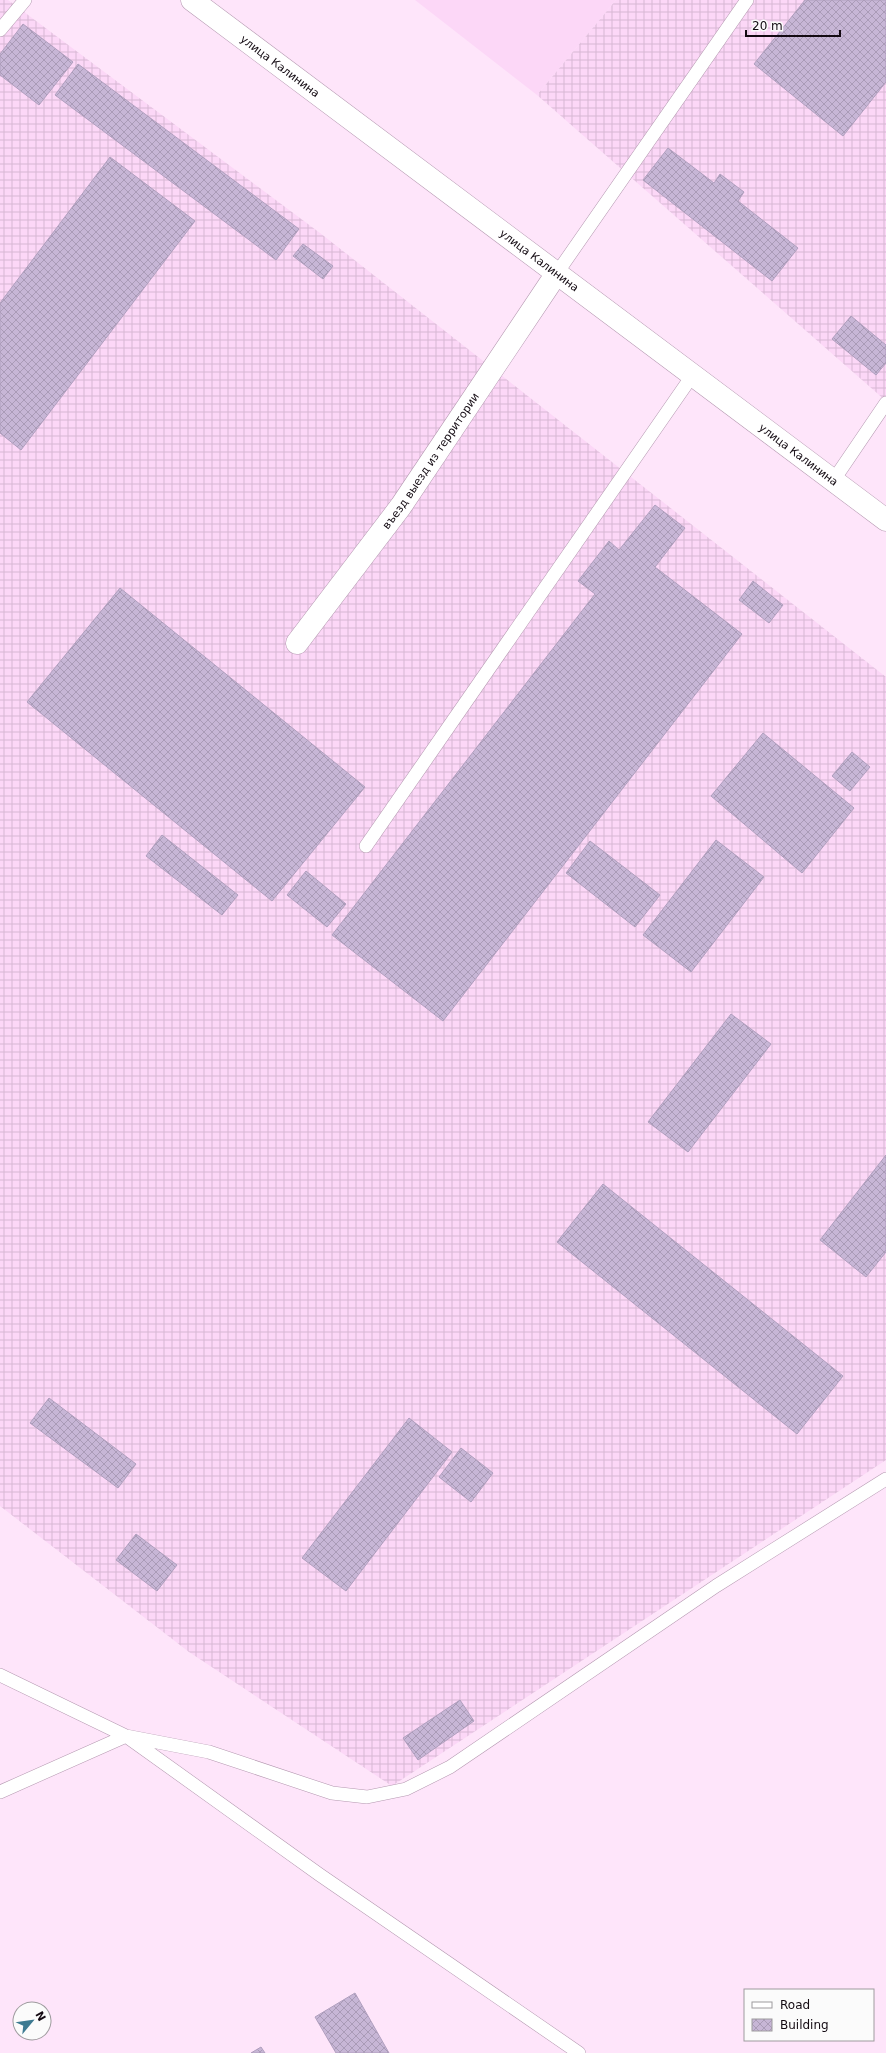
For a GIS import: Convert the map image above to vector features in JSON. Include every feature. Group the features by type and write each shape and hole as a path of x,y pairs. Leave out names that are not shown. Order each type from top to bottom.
{"main road":[{"name":"улица Калинина","path":"192,0 886,520"},
{"name":"въезд выезд из территории","path":"297,643 401,506 557,273"}],"lane":[{"path":"0,30 25,0"},
{"path":"557,273 747,0"},
{"path":"366,846 692,376"},
{"path":"833,481 886,403"},
{"path":"0,1792 126,1736 209,1752 332,1793 367,1797 406,1789 450,1767 716,1586 886,1479"},
{"path":"0,1675 126,1736 320,1875 579,2053"}],"shaded area":[{"path":"0,0 8,0 320,233 886,677 886,1460 392,1786 189,1652 0,1506"},
{"path":"415,0 616,0 537,95"},
{"path":"616,0 886,0 886,401 537,95"}],"building":[{"path":"805,0 886,0 886,82 843,136 754,64"},
{"path":"23,24 73,62 39,105 0,75 0,54"},
{"path":"78,64 299,229 276,260 55,95"},
{"path":"668,148 714,183 720,174 744,192 738,201 798,248 772,281 643,180"},
{"path":"110,157 195,221 21,450 0,433 0,303"},
{"path":"303,244 333,266 323,279 293,256"},
{"path":"851,316 886,345 886,363 876,375 832,339"},
{"path":"655,505 685,528 655,567 742,634 443,1021 332,935 595,594 578,581 609,541 619,550"},
{"path":"753,581 783,605 769,623 739,600"},
{"path":"120,588 365,787 272,901 27,702"},
{"path":"763,733 854,808 802,873 711,796"},
{"path":"852,752 870,767 850,791 832,776"},
{"path":"162,835 238,895 222,915 146,856"},
{"path":"716,840 764,877 691,972 643,935"},
{"path":"590,841 660,895 635,927 566,873"},
{"path":"306,871 346,904 327,927 287,895"},
{"path":"731,1014 771,1044 688,1152 648,1122"},
{"path":"886,1155 886,1252 866,1277 820,1240"},
{"path":"603,1184 843,1376 797,1434 557,1242"},
{"path":"49,1398 136,1464 118,1488 30,1423"},
{"path":"409,1418 452,1452 346,1591 302,1558"},
{"path":"461,1448 493,1473 471,1502 439,1477"},
{"path":"136,1534 177,1565 157,1591 116,1560"},
{"path":"460,1700 474,1721 418,1760 403,1738"},
{"path":"355,1993 389,2053 336,2053 315,2017"},
{"path":"261,2047 265,2053 251,2053"}]}
